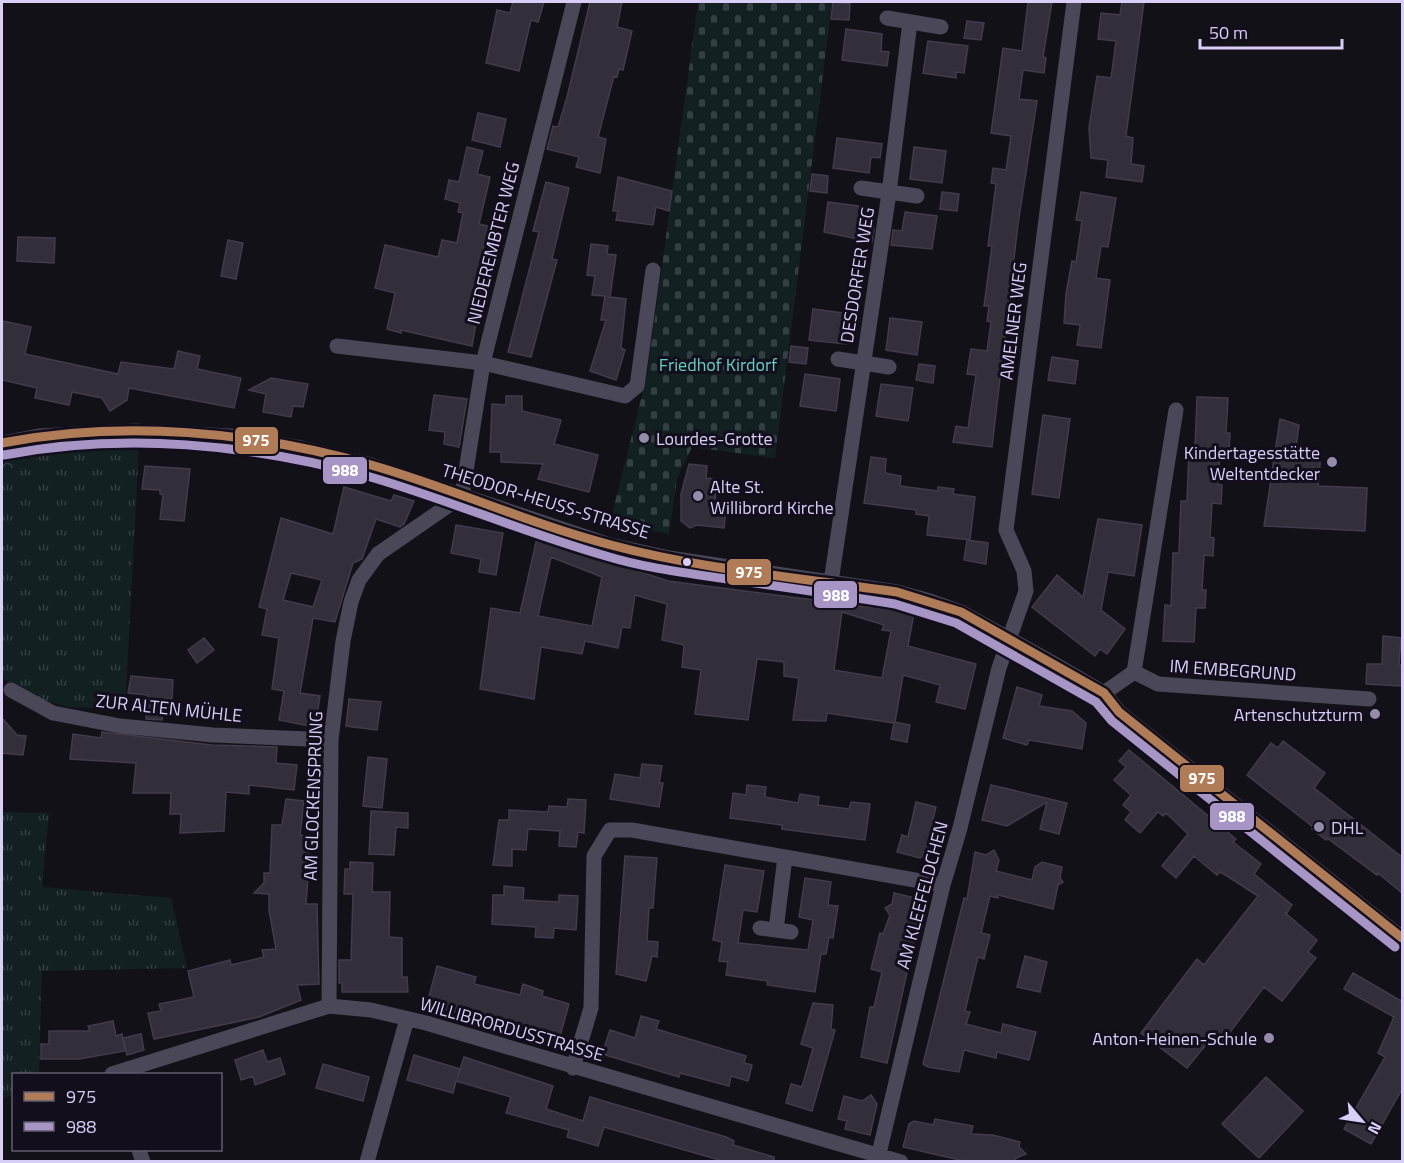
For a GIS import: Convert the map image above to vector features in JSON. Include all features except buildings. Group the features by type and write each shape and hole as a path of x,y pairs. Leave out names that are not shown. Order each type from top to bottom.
{"street":[{"name":"NIEDEREMBTER WEG","path":"462,496 483,363 574,2"},
{"name":"AMELNER WEG","path":"1010,639 1026,591 1026,581 1006,530 1074,2"},
{"path":"887,18 941,27"},
{"name":"DESDORFER WEG","path":"831,582 890,193 910,22"},
{"name":"DESDORFER WEG","path":"861,188 917,196"},
{"path":"337,346 483,363 625,396 637,386 653,270"},
{"name":"DESDORFER WEG","path":"838,359 889,367"},
{"path":"1104,693 1134,672 1176,411"},
{"name":"THEODOR-HEUSS-STRASSE","path":"2,443 39,436 135,431 230,436 301,448 371,465 620,547 669,558 897,592 930,601 961,612 1104,693 1119,712 1402,938"},
{"name":"AM GLOCKENSPRUNG","path":"329,1006 330,740 343,641 351,602 359,580 378,554 390,543 462,496"},
{"name":"AM KLEEFELDCHEN","path":"878,1158 943,885 960,828 999,668 1010,639"},
{"name":"IM EMBEGRUND","path":"1134,672 1158,684 1369,699"},
{"name":"ZUR ALTEN MÜHLE","path":"11,690 52,713 120,726 213,735 330,740"},
{"path":"573,1068 591,1008 594,856 610,830 632,830 943,885"},
{"path":"785,857 768,929 791,932"},
{"name":"WILLIBRORDUSSTRASSE","path":"114,1073 329,1006 371,1010 878,1158 901,1161"},
{"path":"367,1161 408,1019"}],"green space":[{"name":"Friedhof Kirdorf","path":"698,2 832,2 775,458 692,447 677,479 669,534 610,522 647,375"},
{"path":"62,446 139,447 125,709 68,707 29,696 2,677 2,474"},
{"path":"62,446 2,474 2,453"},
{"path":"2,812 49,813 42,887 171,898 187,968 42,971 39,1073 12,1073 12,1095 2,1099"}],"transit line":[{"name":"975","path":"2,443 94,432 141,431 234,437 281,444 326,453 401,474 551,527 646,554 753,573 897,592 961,612 1104,693 1119,712 1402,938"},
{"name":"988","path":"4,455 49,448 141,443 232,449 278,456 367,476 621,560 681,572 895,604 956,623 1096,702 1112,721 1395,947"}],"place":[{"name":"Lourdes-Grotte","path":"644,438"},
{"name":"Kindertagesstätte Weltentdecker","path":"1332,462"},
{"name":"Alte St. Willibrord Kirche","path":"698,496"},
{"name":"Artenschutzturm","path":"1375,714"},
{"name":"DHL","path":"1319,827"},
{"name":"Anton-Heinen-Schule","path":"1269,1038"}]}
